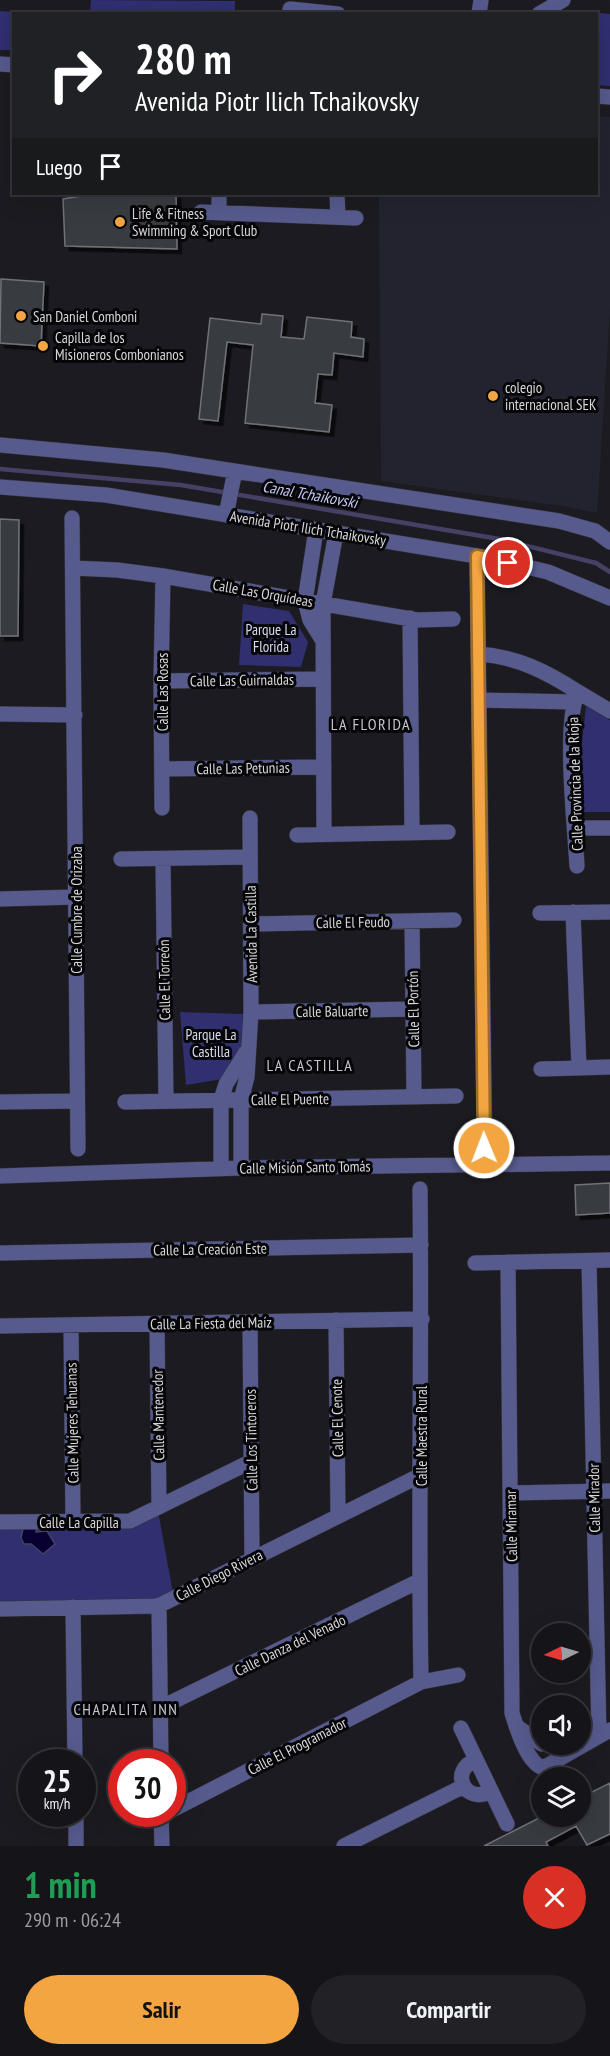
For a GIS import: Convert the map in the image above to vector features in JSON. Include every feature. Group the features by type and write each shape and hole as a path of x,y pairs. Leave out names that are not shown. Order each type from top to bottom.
{"street":[{"path":"542,12 563,0"},
{"path":"290,8 322,12"},
{"path":"219,195 219,213"},
{"path":"337,195 338,217"},
{"path":"201,212 356,218"},
{"path":"0,445 163,460 233,478 559,521 595,531 610,542"},
{"path":"227,509 233,478"},
{"name":"Avenida Piotr Ilich Tchaikovsky","path":"0,487 106,495 227,509 316,530 477,556 548,572 610,598"},
{"name":"Calle Cumbre de Orizaba","path":"72,518 78,1149"},
{"path":"316,530 305,601 310,620 323,641"},
{"path":"324,834 323,604 336,533"},
{"path":"477,556 485,1164"},
{"name":"Calle Las Orquídeas","path":"73,568 117,570 163,576 410,618 453,619"},
{"name":"Calle Las Rosas","path":"162,808 163,576"},
{"path":"410,618 412,833"},
{"path":"478,654 501,657 551,674 575,697 610,711"},
{"name":"Calle Las Guirnaldas","path":"161,681 323,679"},
{"path":"479,700 575,697"},
{"name":"Calle Provincia de la Rioja","path":"575,697 572,757 577,866"},
{"path":"0,714 75,715"},
{"name":"Calle Las Petunias","path":"162,770 324,767"},
{"name":"Avenida La Castilla","path":"241,1168 241,1100 247,1077 252,1012 250,818"},
{"path":"575,828 610,828"},
{"path":"297,835 448,832"},
{"path":"121,860 250,857"},
{"name":"Calle El Torreón","path":"163,859 165,1101"},
{"path":"0,899 76,897"},
{"path":"573,912 579,1068"},
{"path":"540,913 610,912"},
{"name":"Calle El Feudo","path":"251,924 454,920"},
{"name":"Calle El Portón","path":"412,921 414,1097"},
{"name":"Calle Baluarte","path":"252,1012 413,1009"},
{"name":"Avenida La Castilla","path":"221,1169 221,1100 226,1084 248,1049"},
{"path":"541,1070 610,1067"},
{"name":"Calle El Puente","path":"125,1102 456,1096"},
{"path":"0,1102 77,1101"},
{"name":"Calle Misión Santo Tomás","path":"0,1176 241,1168 610,1162"},
{"name":"Calle Maestra Rural","path":"420,1189 421,1682"},
{"name":"Calle La Creación Este","path":"0,1253 421,1245"},
{"path":"475,1263 610,1260"},
{"name":"Calle Mirador","path":"589,1261 594,1491 604,1733"},
{"name":"Calle Miramar","path":"508,1262 512,1713 536,1766 543,1768 557,1760"},
{"name":"Calle La Fiesta del Maíz","path":"0,1326 422,1319"},
{"name":"Calle El Cenote","path":"336,1320 338,1515"},
{"name":"Calle Los Tintoreros","path":"250,1322 252,1558"},
{"name":"Calle Mantenedor","path":"157,1324 159,1507"},
{"name":"Calle Mujeres Tehuanas","path":"71,1325 73,1521"},
{"name":"Calle La Capilla","path":"0,1522 130,1521 252,1461"},
{"name":"Calle Diego Rivera","path":"0,1609 159,1605 421,1475"},
{"path":"510,1493 610,1491"},
{"name":"Calle Danza del Venado","path":"160,1708 419,1581"},
{"path":"159,1605 161,1749"},
{"path":"73,1607 75,1749"},
{"name":"Calle El Programador","path":"186,1802 421,1682 458,1675"},
{"path":"516,1726 531,1736"},
{"path":"461,1728 507,1824"},
{"path":"552,1755 557,1760 604,1733"},
{"path":"476,1760 466,1765 463,1771 464,1786 475,1795 492,1791"},
{"path":"344,1846 464,1786"},
{"path":"76,1827 76,1846"},
{"path":"162,1846 164,1827"}],"shaded area":[{"name":"colegio internacional SEK","path":"598,116 610,117 610,310 597,513 563,506 381,481 379,195 598,195"},
{"path":"36,1526 36,1532 47,1531 55,1544 43,1554 31,1544 24,1544 21,1538 23,1529"}],"green space":[{"path":"91,0 235,1 235,12 90,12"},
{"path":"567,10 588,12 563,12"},
{"path":"0,11 14,12 12,50 0,50"},
{"path":"598,13 610,14 610,86 598,85"},
{"name":"Parque La Florida","path":"243,604 289,611 308,642 301,667 239,665"},
{"path":"586,706 610,720 610,812 583,812 581,751"},
{"name":"Parque La Castilla","path":"180,1012 243,1014 241,1047 222,1079 186,1085"},
{"path":"158,1511 173,1593 159,1601 0,1605 0,1527"}],"building":[{"name":"Life & Fitness Swimming & Sport Club","path":"176,195 177,249 65,246 63,199 81,196"},
{"name":"San Daniel Comboni","path":"1,279 44,282 41,346 0,343"},
{"path":"262,314 283,316 281,337 304,339 307,317 352,322 351,337 364,339 363,357 334,353 332,375 318,374 315,403 332,405 329,432 245,423 253,345 227,342 218,421 199,419 210,318 261,324"},
{"path":"0,519 19,520 18,636 0,636"},
{"path":"610,1183 610,1213 576,1215 575,1185"},
{"path":"610,1783 610,1834 587,1845 577,1827 591,1827 591,1792"},
{"path":"531,1822 531,1827 574,1827 546,1842 548,1846 484,1846"}],"waterway":[{"name":"Canal Tchaikovski","path":"0,469 181,485 499,539 596,563 610,572"}],"place":[{"name":"Life & Fitness Swimming & Sport Club","path":"120,222"},
{"name":"San Daniel Comboni","path":"21,316"},
{"name":"Capilla de los Misioneros Combonianos","path":"43,346"},
{"name":"colegio internacional SEK","path":"493,396"}],"district":[{"name":"LA FLORIDA","path":"371,724"},
{"name":"LA CASTILLA","path":"310,1065"},
{"name":"CHAPALITA INN","path":"126,1709"}],"route":[{"path":"484,1148 477,556 508,563"}]}
